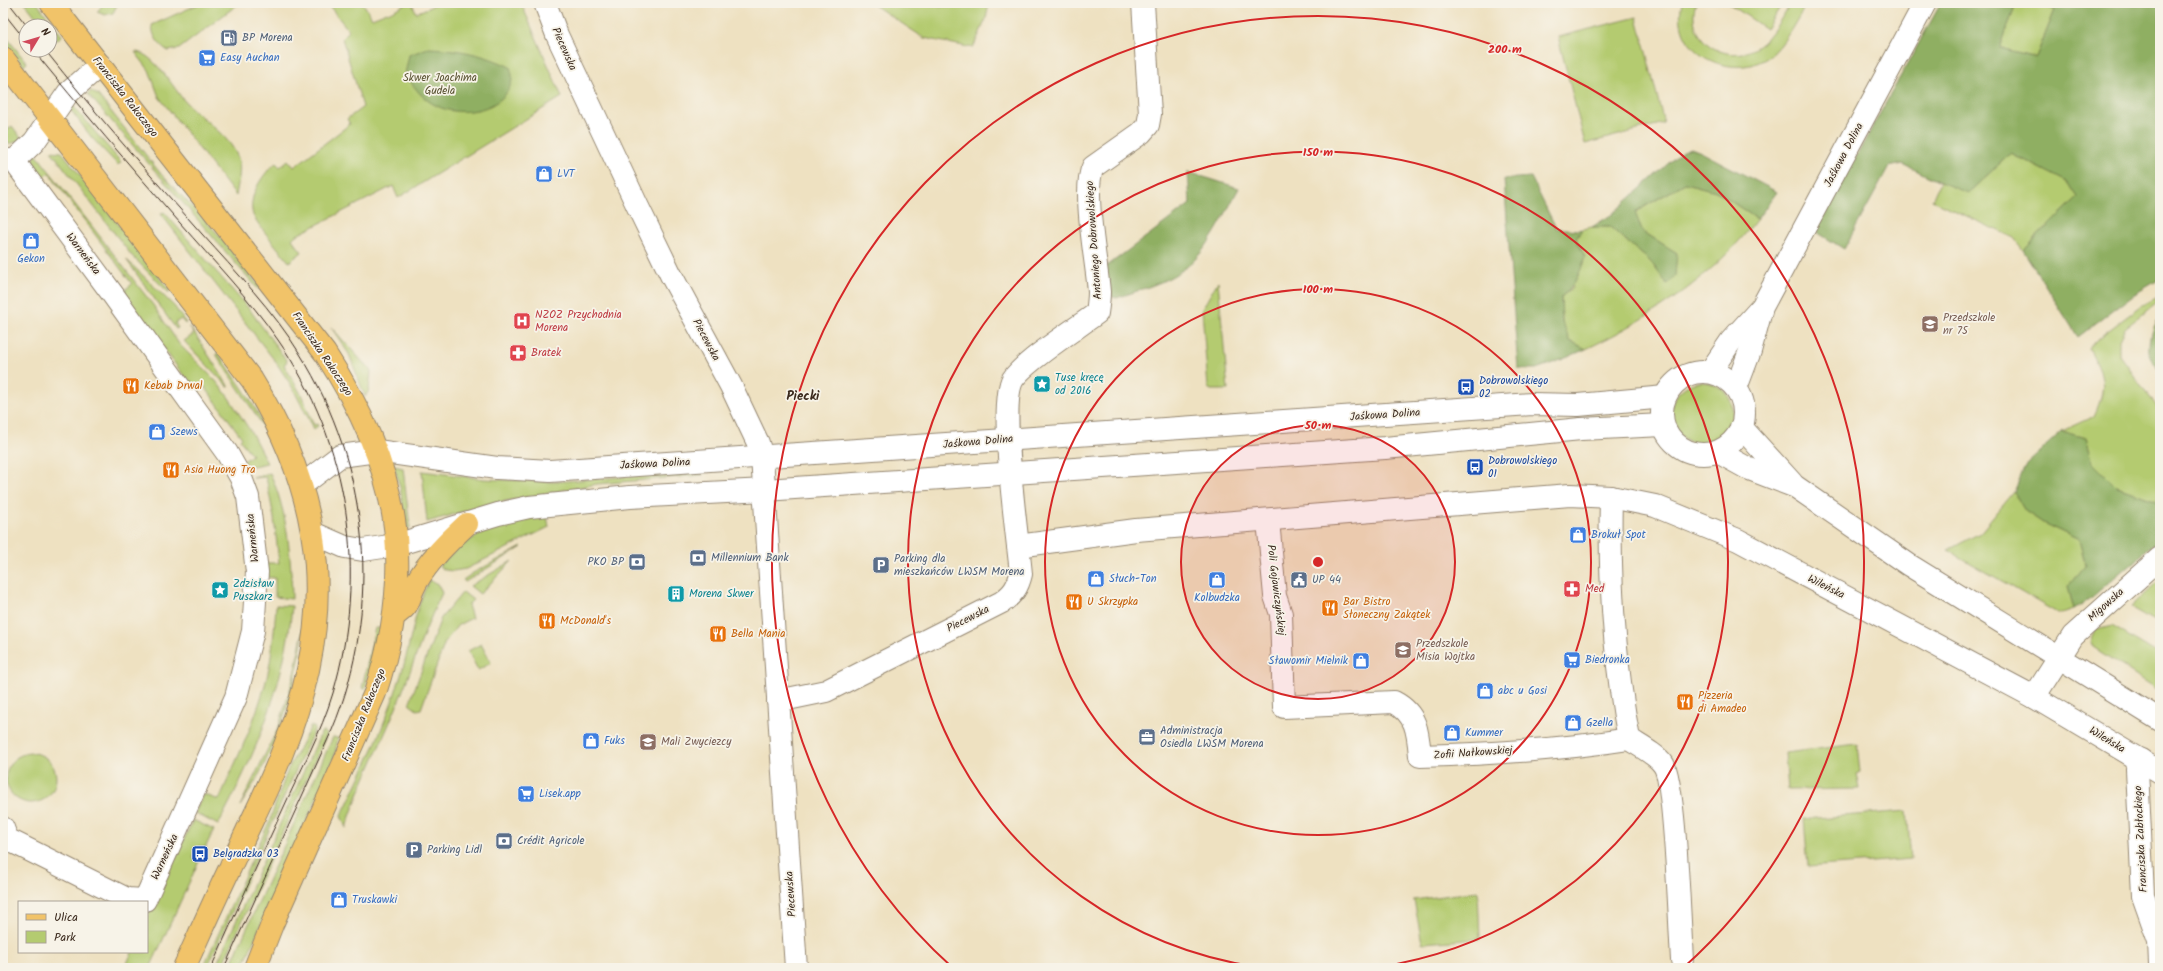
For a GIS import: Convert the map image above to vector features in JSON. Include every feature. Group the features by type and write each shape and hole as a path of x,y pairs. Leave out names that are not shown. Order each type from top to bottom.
{"main road":[{"name":"Franciszka Rakoczego","path":"51,3 324,353 347,387 377,451 392,505 396,545 397,586 394,616 386,662 375,694 273,922 255,968"},
{"path":"3,58 252,380 285,439 302,485 313,533 317,614 310,663 302,699 283,752 262,801 184,968"},
{"path":"394,616 408,606 416,584 424,572 450,540 467,524"}],"street":[{"name":"Piecewska","path":"545,3 557,36 637,205 671,275 730,386 758,443 762,457 796,968"},
{"name":"Antoniego Dobrowolskiego","path":"1009,439 1009,390 1012,381 1025,368 1097,313 1099,293 1089,191 1090,173 1093,167 1141,133 1148,125 1150,114 1143,3"},
{"name":"Jaśkowa Dolina","path":"1736,388 1750,351 1762,307 1925,3"},
{"name":"Warneńska","path":"3,828 7,839 127,899 145,900 236,697 253,631 257,572 248,497 241,478 227,453 111,292 8,160 34,142 68,93 100,65"},
{"name":"Jaśkowa Dolina","path":"1710,372 1731,341 1762,307"},
{"path":"1696,372 1710,372 1725,378 1736,388 1744,407 1742,427 1736,438 1718,452 1696,454 1685,450 1676,444 1663,426 1662,411 1665,397 1672,386 1683,377 1696,372"},
{"name":"Jaśkowa Dolina","path":"302,485 340,456 377,451 497,468 550,471 1532,404 1578,404 1665,397"},
{"path":"313,533 345,547 357,550 396,545 498,514 549,505 630,497 765,490 1010,472 1386,448 1581,429 1663,426"},
{"path":"1742,427 1796,487 1909,565 2160,720"},
{"name":"Piecewska","path":"778,701 826,691 1011,595 1018,585 1021,574 1010,472 1009,439"},
{"path":"1718,452 1747,468 1796,487"},
{"path":"1018,546 1136,530 1570,495 1611,496 1610,552 1621,696 1629,739 1663,763 1668,772 1682,960"},
{"name":"Wileńska","path":"1611,496 1655,506 1738,540 2034,697 2160,772"},
{"name":"Poli Gojawiczyńskiej","path":"1268,520 1275,596 1282,614 1284,707"},
{"name":"Migowska","path":"2058,657 2073,636 2160,558"},
{"path":"2034,697 2058,657"},
{"name":"Zofii Nałkowskiej","path":"1284,707 1394,702 1403,707 1414,719 1418,731 1420,756 1461,755 1604,743 1629,739"},
{"name":"Franciszka Zabłockiego","path":"2141,760 2137,769 2143,896 2159,941 2160,964"}],"green space":[{"path":"25,3 37,3 48,18 37,18"},
{"path":"104,3 118,3 113,13 105,15 97,12"},
{"path":"201,3 245,3 237,5 179,49 168,51 165,49 155,36 152,25"},
{"name":"Skwer Joachima Gudela","path":"327,3 363,3 372,18 387,12 388,13 408,3 412,3 416,13 439,3 521,3 562,97 398,198 393,186 295,236 292,239 302,252 289,262 253,215 252,201 257,186 261,179 276,163 280,167 288,160 294,167 350,124 347,119 363,107 342,38 349,31"},
{"path":"871,3 931,3 934,6 955,6 957,3 989,3 986,19 973,48 924,38"},
{"path":"1682,3 1696,3 1694,16 1696,28 1702,38 1710,46 1733,54 1745,52 1762,43 1776,27 1791,3 1807,3 1789,33 1773,53 1767,58 1752,65 1736,66 1720,64 1706,58 1694,48 1685,36 1681,20"},
{"path":"1728,3 1783,3 1766,29"},
{"path":"1941,3 2016,3 2000,48 2036,57 2055,10 2038,3 2160,3 2160,279 2133,295 2078,337 2023,250 2078,197 2067,182 2011,153 1968,193 1940,182 1903,164 1889,167 1844,249 1815,231"},
{"path":"2016,3 2038,3 2055,10 2036,57 2000,48"},
{"path":"1637,17 1664,123 1585,144 1558,37"},
{"path":"58,31 62,36 58,39"},
{"path":"3,33 18,52 18,58 23,58 27,63 24,66 3,40"},
{"path":"428,48 470,53 500,62 510,67 512,78 508,91 501,99 492,105 481,109 458,111 447,110 437,106 415,88 405,74 409,55"},
{"path":"135,52 141,53 155,63 188,105 218,131 231,145 236,153 239,163 236,196 159,97 149,70"},
{"path":"91,91 98,95 161,174 216,232 260,287 258,289 88,94"},
{"path":"73,106 121,162 118,165 92,138 70,109"},
{"path":"12,126 22,139 13,143 3,144 3,133"},
{"path":"1691,148 1777,192 1757,219 1716,191 1685,183 1635,212 1642,231 1677,253 1675,276 1667,284 1651,262 1610,227 1592,227 1611,215 1681,152"},
{"path":"51,151 62,152 170,291 169,293 132,256"},
{"path":"2011,153 2067,182 2078,197 2023,250 2014,238 1932,200 1940,182 1969,192"},
{"path":"36,154 153,305 179,344 215,380 227,395 251,432 267,463 248,467 244,461 252,455 240,440 242,438 205,387 197,391 193,388 124,295 126,289 132,284 49,173 42,177 34,174 32,163"},
{"path":"1188,172 1239,188 1222,221 1201,253 1193,262 1177,274 1143,289 1117,298 1112,297 1103,269 1190,204"},
{"path":"1531,177 1556,228 1582,229 1576,239 1585,257 1576,279 1561,297 1562,322 1570,341 1586,349 1536,369 1518,369 1504,179"},
{"path":"1685,183 1716,191 1757,219 1740,240 1721,259 1680,294 1657,310 1586,349 1570,341 1562,322 1561,297 1572,288 1576,239 1582,229 1592,227 1610,227 1651,262 1667,284 1677,253 1642,231 1634,213"},
{"path":"164,212 250,310 287,361 284,365 301,394 314,425 317,424 318,426 314,429 291,385 275,361 161,214"},
{"path":"126,259 174,306 186,323 185,324 181,319 175,323 178,328 176,329"},
{"path":"1218,281 1228,390 1211,390 1208,388 1202,309"},
{"path":"2160,296 2160,301 2125,328 2119,340 2119,355 2160,411 2160,502 2117,487 2093,463 2086,438 2062,431 2094,416 2098,405 2103,389 2101,374 2089,348 2093,342 2141,306"},
{"path":"2160,317 2160,371 2151,358 2149,350 2152,329"},
{"path":"189,326 229,387 184,341 194,334"},
{"path":"331,327 371,371 369,390 365,397 349,354"},
{"path":"218,353 251,401 266,426 279,453 277,453 256,415 216,354"},
{"path":"1702,382 1719,387 1724,391 1728,396 1733,413 1728,430 1724,435 1719,439 1702,444 1685,439 1680,435 1676,430 1671,413 1676,396 1680,391 1685,387"},
{"path":"2062,431 2086,438 2093,463 2117,487 2160,502 2160,539 2092,598 2074,609 2068,587 2086,566 2079,540 2043,523 2025,511 2014,492 2026,464"},
{"path":"394,466 403,468 410,528 407,529 400,487"},
{"path":"422,471 484,479 553,482 702,471 703,475 597,484 490,504 427,522"},
{"path":"270,473 285,519 291,567 292,599 275,597 275,578 265,577 265,563 279,563 274,518 266,477 253,478"},
{"path":"2014,492 2025,511 2043,523 2079,540 2086,566 2068,587 2074,609 2059,614 1948,550 1980,533"},
{"path":"547,516 549,527 466,569 453,571 445,570 439,566 464,544 488,530 514,521"},
{"path":"522,547 465,582 463,580 473,573"},
{"path":"512,561 480,594 470,586"},
{"path":"2160,579 2160,624 2131,607"},
{"path":"429,580 439,586 442,593 346,828 341,816 389,711 401,675 416,615"},
{"path":"463,592 473,600 468,605 472,618 458,625 445,642 421,709 417,710 409,704 441,618"},
{"path":"276,605 292,606 283,664 256,746 232,799 218,825 195,813 203,794 219,800 256,714 267,678 273,642"},
{"path":"304,625 296,673 275,742 265,764 240,806 279,726 293,679"},
{"path":"2112,626 2160,655 2160,691 2093,647 2091,642 2096,630"},
{"path":"375,628 381,628 365,689 362,688"},
{"path":"481,644 491,663 478,670 468,651"},
{"path":"311,726 315,728 207,968 203,968 270,820 288,769"},
{"path":"322,731 327,734 221,968 215,968"},
{"path":"333,737 338,738 334,758 242,968 229,968"},
{"path":"1857,744 1860,772 1856,774 1859,789 1788,790 1785,753"},
{"path":"26,753 36,753 49,760 56,773 56,783 49,796 36,803 26,803 17,799 10,792 6,783 6,773 10,764 17,757"},
{"path":"1907,811 1911,859 1808,867 1804,819"},
{"path":"193,820 214,830 205,848 199,846 193,858 199,861 150,968 125,968 132,953 148,953 148,917"},
{"path":"1478,891 1480,939 1422,943 1414,900"}],"tram line":[{"path":"9,3 21,18"},
{"path":"3,12 18,31"},
{"path":"40,58 124,159 243,295 278,340 302,380 322,422 336,466 346,510 350,556 349,602 344,648 333,693 316,737 211,968"},
{"path":"51,58 122,143 254,292 278,322 300,354 324,397 342,443 354,490 361,538 363,587 358,636 348,683 332,730 224,968"}],"place":[{"name":"BP Morena","path":"229,38"},
{"name":"Easy Auchan","path":"207,58"},
{"name":"LVT","path":"544,174"},
{"name":"Gekon","path":"31,241"},
{"name":"NZOZ Przychodnia Morena","path":"522,321"},
{"name":"Przedszkole nr 75","path":"1930,324"},
{"name":"Bratek","path":"518,353"},
{"name":"Tuse kręcę od 2016","path":"1042,384"},
{"name":"Kebab Drwal","path":"131,386"},
{"name":"Dobrowolskiego 02","path":"1466,387"},
{"name":"Szews","path":"157,432"},
{"name":"Dobrowolskiego 01","path":"1475,467"},
{"name":"Asia Huong Tra","path":"171,470"},
{"name":"Brokuł Spot","path":"1578,535"},
{"name":"Millennium Bank","path":"698,558"},
{"name":"PKO BP","path":"637,562"},
{"name":"Parking dla mieszkańców LWSM Morena","path":"881,565"},
{"name":"Słuch-Ton","path":"1096,579"},
{"name":"Kolbudzka","path":"1217,580"},
{"name":"UP 44","path":"1299,580"},
{"name":"Med","path":"1572,589"},
{"name":"Zdzisław Puszkarz","path":"220,590"},
{"name":"Morena Skwer","path":"676,594"},
{"name":"U Skrzypka","path":"1074,602"},
{"name":"Bar Bistro Słoneczny Zakątek","path":"1330,608"},
{"name":"McDonald's","path":"547,621"},
{"name":"Bella Mania","path":"718,634"},
{"name":"Przedszkole Misia Wojtka","path":"1403,650"},
{"name":"Biedronka","path":"1572,660"},
{"name":"Sławomir Mielnik","path":"1361,661"},
{"name":"abc u Gosi","path":"1485,691"},
{"name":"Pizzeria di Amadeo","path":"1685,702"},
{"name":"Gzella","path":"1573,723"},
{"name":"Kummer","path":"1452,733"},
{"name":"Administracja Osiedla LWSM Morena","path":"1147,737"},
{"name":"Fuks","path":"591,741"},
{"name":"Mali Zwyciezcy","path":"648,742"},
{"name":"Lisek.app","path":"526,794"},
{"name":"Crédit Agricole","path":"504,841"},
{"name":"Parking Lidl","path":"414,850"},
{"name":"Belgradzka 03","path":"200,854"},
{"name":"Truskawki","path":"339,900"}],"district":[{"name":"Piecki","path":"803,396"}]}
